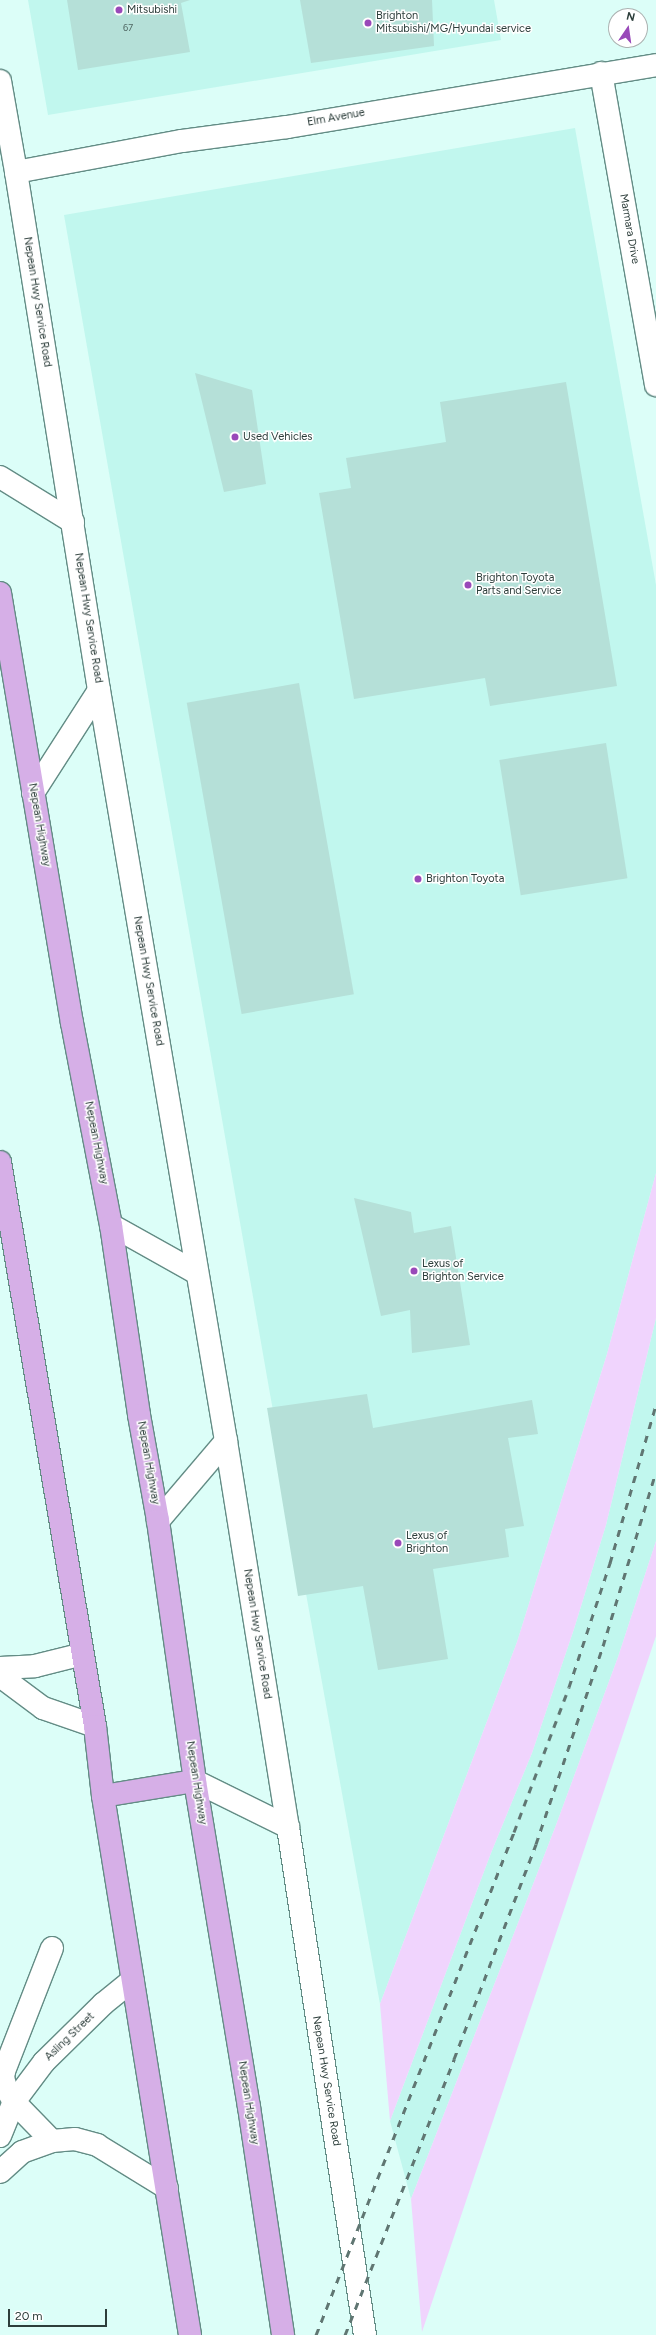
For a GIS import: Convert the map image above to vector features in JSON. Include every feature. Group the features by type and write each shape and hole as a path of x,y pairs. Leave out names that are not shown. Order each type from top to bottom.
{"highway":[{"name":"Nepean Highway","path":"0,593 72,1023 112,1225 140,1415 158,1521 195,1781 249,2107 283,2335"},
{"path":"0,1162 95,1726 103,1796 134,1980 190,2335"},
{"path":"103,1796 195,1781"}],"street":[{"name":"Elm Avenue","path":"16,172 182,141 287,127 656,65"},
{"name":"Marmara Drive","path":"601,74 656,385"},
{"name":"Nepean Hwy Service Road","path":"0,81 73,522 99,690 226,1442 288,1827 365,2335"},
{"path":"0,477 73,522"},
{"name":"Nepean Hwy Service Road","path":"33,793 99,690"},
{"path":"112,1225 197,1272"},
{"path":"158,1521 226,1442"},
{"path":"0,1668 35,1666 83,1654"},
{"path":"0,1676 43,1708 95,1726"},
{"path":"195,1781 288,1827"},
{"path":"52,1948 4,2071 6,2088 14,2102 52,2141"},
{"name":"Asling Street","path":"0,2136 14,2102 44,2062 103,2004 134,1980"},
{"path":"0,2172 22,2152 52,2141 75,2139 96,2145 167,2188"}],"shaded area":[{"path":"28,0 494,0 501,40 48,115"},
{"name":"Brighton Toyota","path":"575,128 656,585 656,1173 607,1354 517,1642 380,2004 270,1394 64,215"},
{"path":"656,1173 656,1318 606,1525 574,1629 532,1753 491,1853 390,2121 380,2004 517,1642 607,1354"},
{"path":"656,1318 656,1541 618,1657 556,1825 411,2199 390,2121 491,1853 532,1753 574,1629 606,1525"},
{"path":"656,1541 656,1636 422,2332 411,2199 556,1825 618,1657"}],"building":[{"path":"67,0 190,0 181,3 190,52 78,70"},
{"name":"Brighton Mitsubishi/MG/Hyundai service","path":"300,0 432,0 434,46 311,63"},
{"name":"Used Vehicles","path":"195,373 252,390 266,484 224,492"},
{"name":"Brighton Toyota Parts and Service","path":"566,382 617,686 490,706 485,678 354,699 319,493 351,488 346,458 446,442 440,402"},
{"path":"299,683 354,994 242,1014 187,703"},
{"path":"606,743 627,878 521,895 499,760"},
{"name":"Lexus of Brighton Service","path":"354,1198 411,1212 414,1233 451,1226 470,1345 412,1353 410,1310 381,1316"},
{"name":"Lexus of Brighton","path":"367,1394 373,1428 532,1400 538,1434 508,1438 524,1526 505,1529 509,1557 433,1569 448,1659 378,1670 363,1586 298,1596 267,1408"}],"railway":[{"path":"316,2335 514,1832 569,1687 610,1563 656,1405"},
{"path":"345,2335 454,2059 536,1844 603,1646 656,1472"}],"place":[{"name":"Mitsubishi","path":"119,10"},
{"name":"Brighton Mitsubishi/MG/Hyundai service","path":"368,23"},
{"name":"Used Vehicles","path":"235,437"},
{"name":"Brighton Toyota Parts and Service","path":"468,585"},
{"name":"Brighton Toyota","path":"418,879"},
{"name":"Lexus of Brighton Service","path":"414,1271"},
{"name":"Lexus of Brighton","path":"398,1543"}]}
